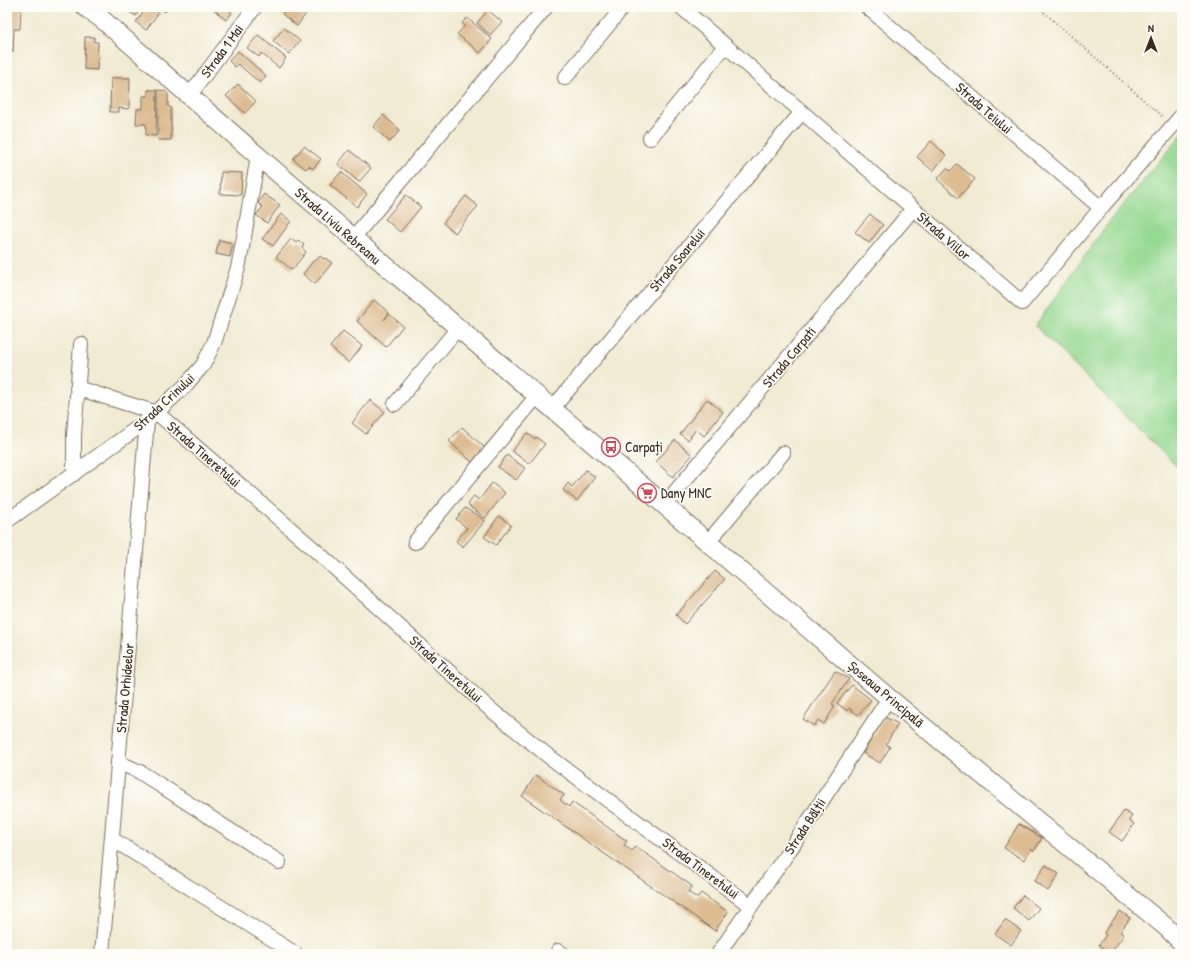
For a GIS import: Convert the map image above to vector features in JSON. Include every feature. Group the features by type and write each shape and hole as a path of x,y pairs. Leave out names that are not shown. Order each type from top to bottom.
{"main road":[{"name":"Strada Liviu Rebreanu","path":"90,8 258,156 593,443"},
{"name":"Șoseaua Principală","path":"593,443 889,698 1166,927 1182,942"}],"street":[{"name":"Strada 1 Mai","path":"189,96 255,7"},
{"path":"353,238 546,7"},
{"path":"565,78 623,7"},
{"name":"Strada Viilor","path":"681,7 1022,303 1101,208 1178,120"},
{"name":"Strada Teiului","path":"866,7 1101,208"},
{"path":"650,138 725,46"},
{"name":"Strada Soarelui","path":"552,409 802,112"},
{"name":"Strada Crinului","path":"7,521 152,417 184,387 202,365 214,344 238,268 258,156"},
{"name":"Strada Carpati","path":"664,505 913,209"},
{"path":"395,404 458,328"},
{"path":"74,474 74,435 81,344"},
{"path":"78,388 152,417"},
{"path":"415,542 537,396"},
{"name":"Strada Orhideelor","path":"102,954 118,762 152,417"},
{"name":"Strada Tineretului","path":"152,417 315,550 410,638 502,719 553,759 751,906"},
{"path":"708,542 783,453"},
{"name":"Strada Bălții","path":"723,952 751,906 889,698"},
{"path":"118,762 140,772 279,862"},
{"path":"112,839 296,954"}],"path":[{"path":"1038,7 1178,120"}],"green space":[{"path":"1182,134 1182,472 1035,326 1109,222"}],"building":[{"path":"7,7 21,7 20,29 14,29 13,52 7,51"},
{"path":"123,7 141,7 136,16"},
{"path":"147,7 152,7 159,12 146,30 136,22"},
{"path":"159,7 170,7 165,12"},
{"path":"211,7 226,7 232,13 226,20"},
{"path":"288,7 300,7 307,12 297,26 282,14"},
{"path":"488,10 502,22 490,35 477,23"},
{"path":"467,18 492,39 480,53 457,34 465,26 462,23"},
{"path":"284,28 300,41 289,54 273,41"},
{"path":"258,35 286,58 279,68 261,53 259,57 247,48"},
{"path":"85,37 94,37 94,42 98,42 97,70 84,69"},
{"path":"238,51 266,76 260,83 238,64 235,67 229,61"},
{"path":"111,78 130,78 129,109 119,108 119,112 110,112"},
{"path":"238,84 256,101 245,113 226,96"},
{"path":"148,90 157,90 156,136 146,135 146,124 136,124 137,109 143,109 143,96 148,96"},
{"path":"158,90 165,91 168,94 168,107 171,107 171,140 158,140"},
{"path":"383,115 400,130 390,142 373,127"},
{"path":"931,141 946,155 933,171 917,157"},
{"path":"304,146 321,159 313,169 309,166 306,169 293,159"},
{"path":"349,150 371,168 359,182 338,164"},
{"path":"957,164 975,179 958,198 937,179 947,168 950,171"},
{"path":"221,172 242,173 241,195 220,194"},
{"path":"341,172 367,194 357,207 330,185"},
{"path":"264,194 280,205 267,223 256,215 263,207 258,203"},
{"path":"406,195 421,207 400,232 385,219"},
{"path":"466,196 478,206 455,233 443,223"},
{"path":"281,214 291,221 273,246 262,239"},
{"path":"870,214 883,225 869,243 855,232"},
{"path":"291,239 296,243 298,240 304,245 302,248 306,252 292,270 276,257"},
{"path":"219,240 233,243 230,257 216,254"},
{"path":"320,256 332,263 315,284 303,274 314,260 316,261"},
{"path":"374,300 389,313 384,320 389,314 403,326 386,347 357,321"},
{"path":"343,331 362,346 349,363 330,347"},
{"path":"707,399 723,412 704,436 696,429 688,440 680,434"},
{"path":"370,400 385,412 366,434 352,423"},
{"path":"462,427 485,448 472,462 449,441"},
{"path":"527,433 535,439 536,437 545,444 529,464 512,451"},
{"path":"675,440 692,455 673,477 656,462"},
{"path":"507,455 525,468 516,480 498,467"},
{"path":"586,470 595,477 577,501 563,490 568,483 572,487"},
{"path":"492,483 505,493 485,518 468,505 474,496 479,500"},
{"path":"465,508 474,514 475,513 485,521 463,547 456,541 467,528 456,519"},
{"path":"499,516 511,525 496,545 484,537"},
{"path":"715,571 725,579 685,624 676,615"},
{"path":"835,671 849,679 832,704 835,706 824,724 818,720 814,726 803,719"},
{"path":"852,685 871,700 858,715 849,708 847,711 837,703"},
{"path":"885,717 898,724 886,744 890,747 880,763 863,753"},
{"path":"536,775 564,795 560,800 569,807 572,802 627,841 624,845 632,851 635,846 692,886 688,892 697,898 701,893 728,912 715,931 522,796"},
{"path":"1124,811 1132,816 1129,820 1134,824 1122,841 1109,832"},
{"path":"1019,824 1042,838 1034,851 1031,849 1024,860 1004,848"},
{"path":"1046,865 1059,874 1048,891 1034,881"},
{"path":"1023,895 1039,908 1029,921 1013,908"},
{"path":"1120,911 1130,918 1120,932 1124,935 1110,954 1099,945 1106,935 1104,933"},
{"path":"1005,920 1021,931 1011,945 995,934"}],"place":[{"name":"Carpați","path":"611,447"},
{"name":"Dany MNC","path":"647,493"}]}
